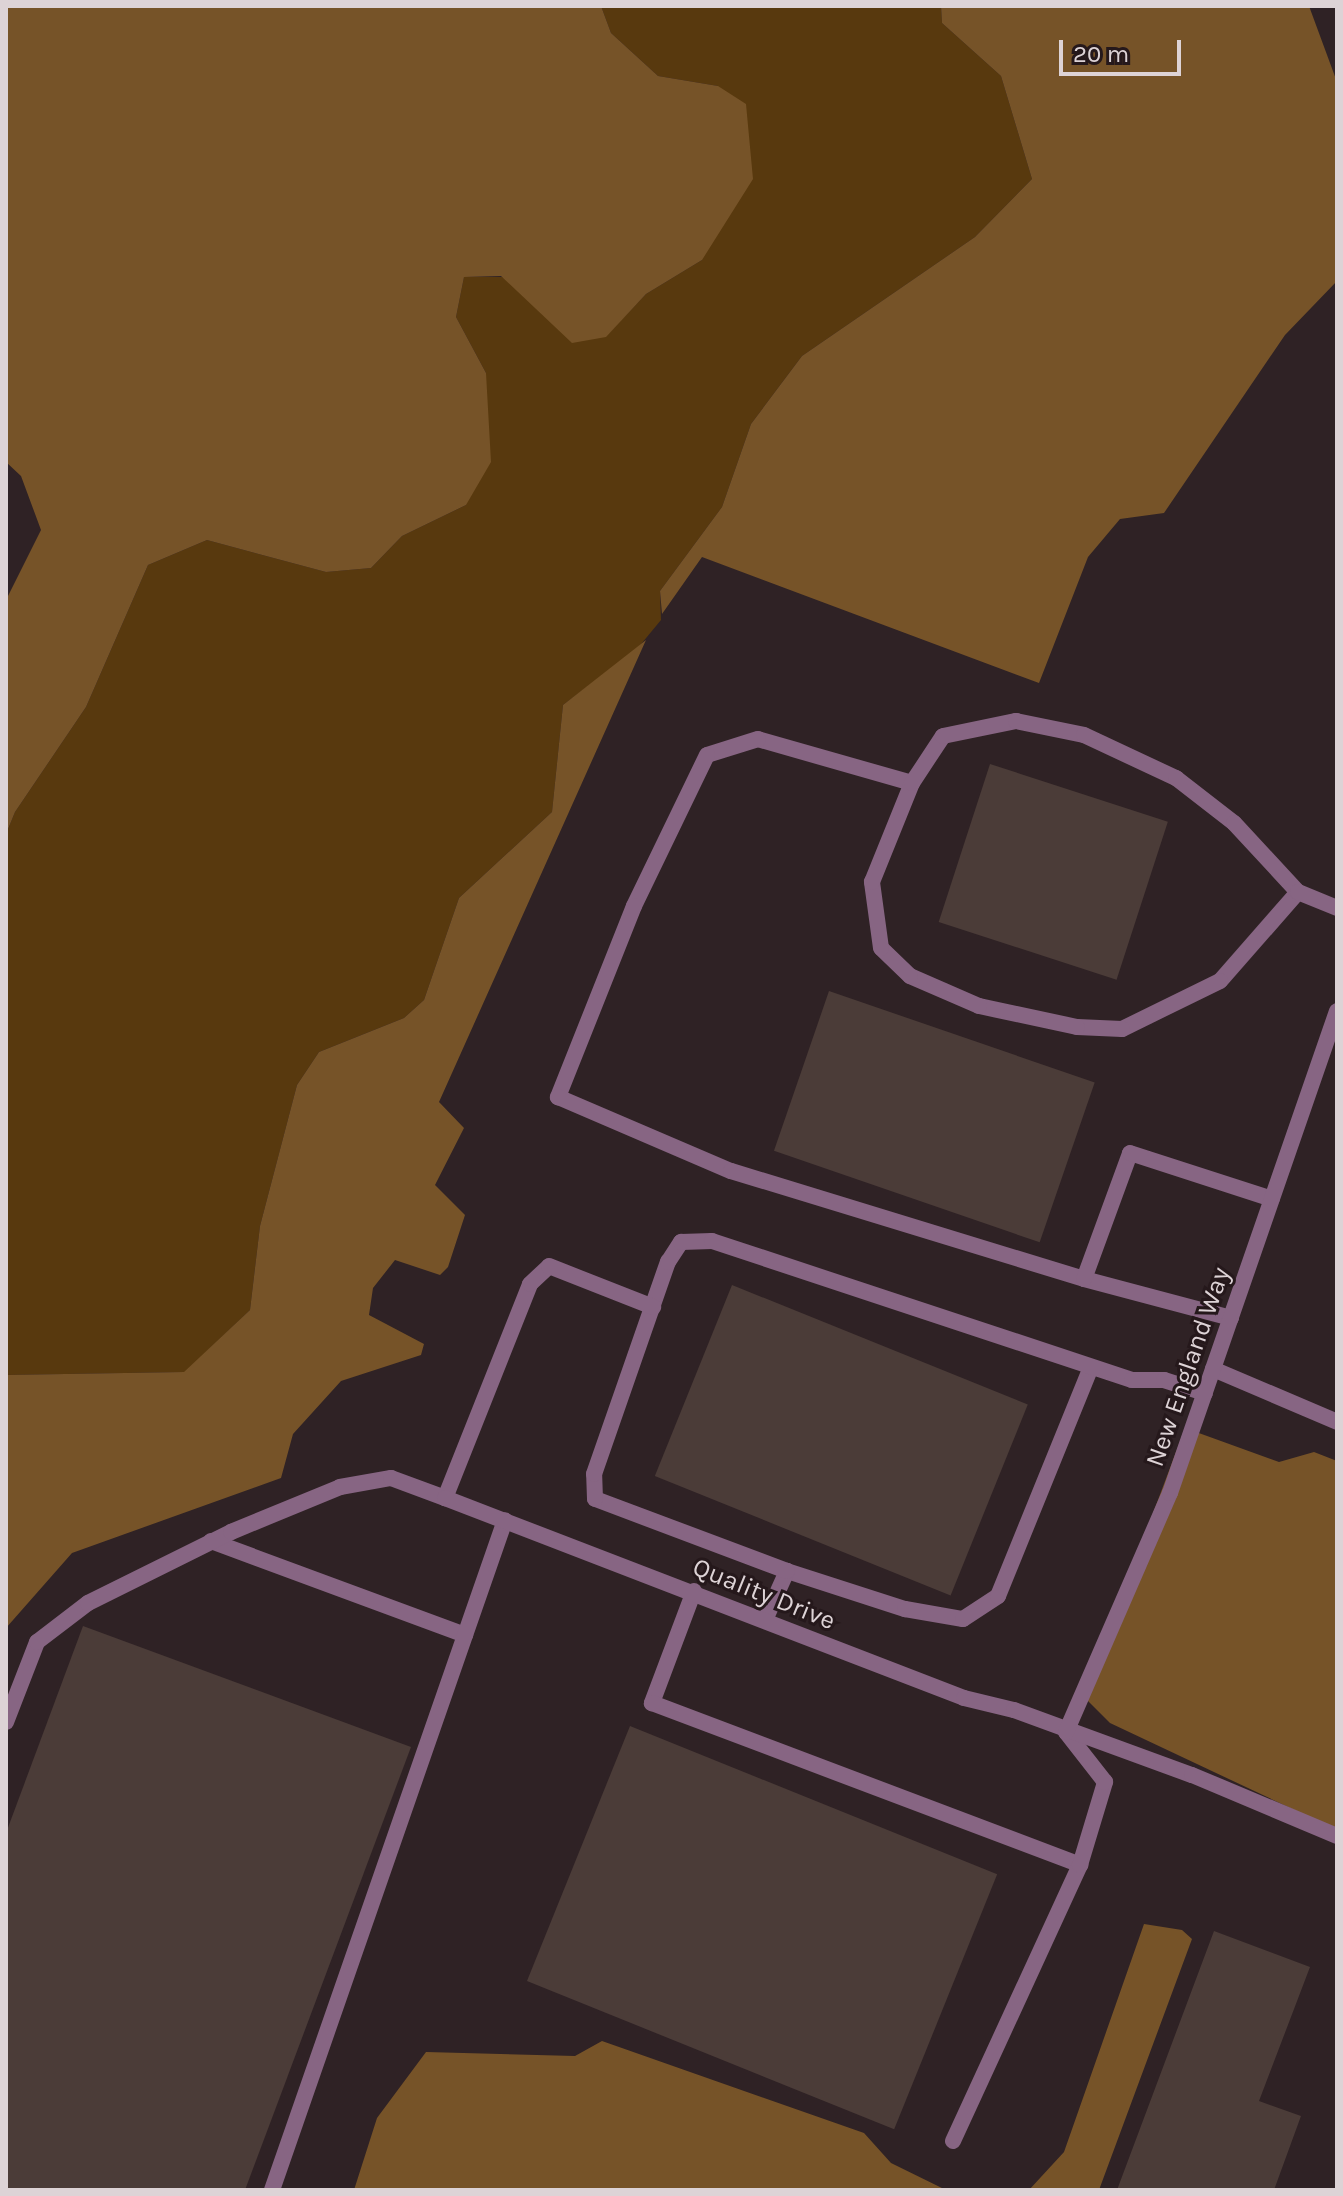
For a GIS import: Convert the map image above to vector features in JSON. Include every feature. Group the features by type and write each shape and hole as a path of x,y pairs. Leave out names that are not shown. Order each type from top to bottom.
{"street":[{"path":"1298,892 1220,981 1122,1029 1077,1027 979,1006 910,976 881,948 872,882 912,783 943,736 1016,721 1084,735 1176,778 1234,823 1298,892 1337,908"},
{"path":"912,783 758,739 707,755 634,906 558,1097 731,1171 1084,1279 1231,1318"},
{"name":"New England Way","path":"1066,1732 1170,1493 1337,1011"},
{"path":"1084,1279 1130,1153 1272,1199"},
{"path":"1091,1367 998,1596 963,1619 905,1609 787,1571 595,1499 594,1474 653,1307 681,1242 712,1241 1132,1380 1164,1380 1205,1393"},
{"path":"445,1498 530,1284 549,1266 653,1307"},
{"path":"1213,1369 1337,1422"},
{"name":"Quality Drive","path":"6,1722 37,1642 88,1603 211,1541 340,1487 391,1478 694,1591 950,1693 1014,1710 1066,1732 1192,1775 1337,1836"},
{"path":"272,2190 505,1520"},
{"path":"211,1541 465,1635"},
{"path":"765,1620 787,1571"},
{"path":"694,1591 652,1703 1080,1865"},
{"path":"953,2141 1080,1865 1105,1782 1066,1732"}],"shaded area":[{"path":"6,6 601,6 611,33 658,76 718,86 746,104 753,179 702,260 646,294 606,337 572,343 501,276 464,277 456,317 486,373 491,462 466,505 402,536 371,568 326,572 207,540 148,565 86,707 15,812 6,834 6,600 41,530 21,476 6,462"},
{"path":"601,6 941,6 942,23 1001,76 1032,179 975,237 802,356 751,424 722,507 660,591 661,620 637,649 563,705 552,812 459,898 424,1000 404,1018 319,1052 297,1085 260,1226 250,1310 185,1372 6,1375 6,834 15,812 86,707 148,565 207,540 326,572 371,568 402,536 466,505 486,373 456,317 464,277 502,277 606,336 646,294 702,260 718,86 658,76 611,33"},
{"path":"941,6 1309,6 1337,82 1337,281 1285,335 1164,513 1120,519 1088,557 1039,683 702,557 662,614 660,591 722,507 751,424 802,356 975,237 1032,179 1001,76 942,23"},
{"path":"646,640 439,1102 464,1128 435,1185 465,1215 448,1267 440,1275 395,1260 373,1288 369,1315 424,1344 421,1355 341,1381 293,1434 281,1478 72,1553 6,1628 6,1375 184,1372 250,1310 260,1226 297,1085 319,1052 404,1018 424,1000 459,898 552,812 563,705"},
{"path":"1185,1428 1279,1462 1314,1452 1337,1461 1337,1830 1110,1723 1084,1697"},
{"path":"1144,1924 1182,1930 1192,1939 1099,2190 1029,2190 1064,2152"},
{"path":"602,2041 864,2133 891,2163 946,2190 354,2190 377,2118 426,2052 575,2056"}],"building":[{"path":"990,764 1168,822 1117,980 939,922"},
{"path":"829,991 1095,1082 1040,1242 774,1151"},
{"path":"732,1285 1028,1404 951,1595 655,1476"},
{"path":"83,1626 411,1747 245,2190 6,2190 6,1833"},
{"path":"630,1726 997,1874 894,2129 527,1981"},
{"path":"1214,1931 1310,1967 1259,2101 1301,2116 1274,2190 1117,2190"}]}
